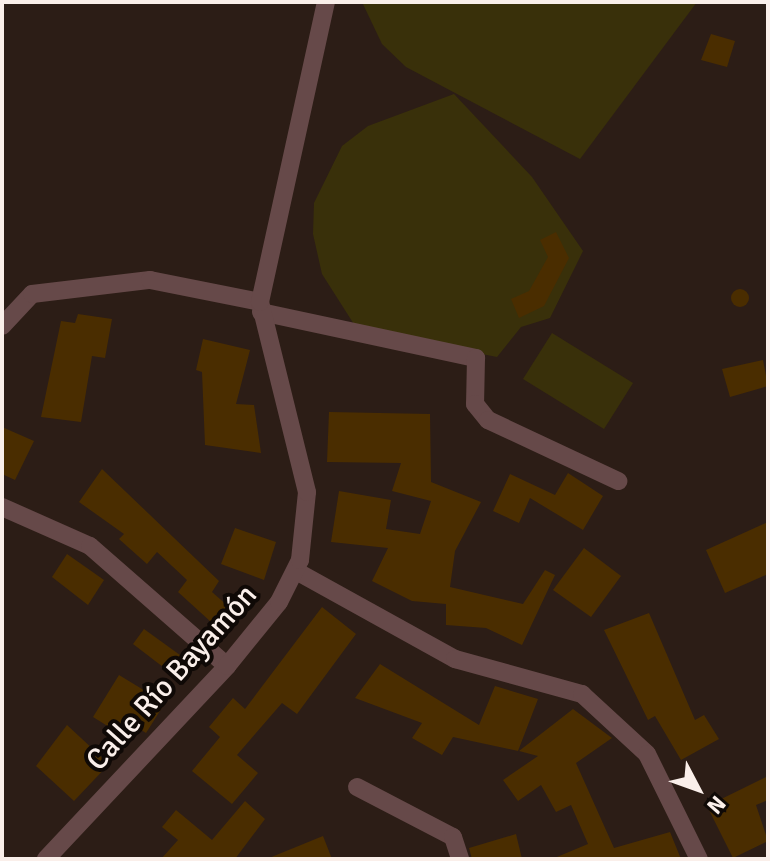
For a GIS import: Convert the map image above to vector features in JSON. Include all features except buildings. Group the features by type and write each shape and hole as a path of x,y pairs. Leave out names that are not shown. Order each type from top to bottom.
{"street":[{"name":"Calle Río Bayamón","path":"46,859 227,666 296,571 307,492 260,307 326,2"},
{"path":"2,326 32,294 150,280 476,358 475,404 488,420 618,481"},
{"path":"2,507 90,546 227,666"},
{"path":"296,571 455,659 582,694 647,754 699,859"},
{"path":"357,787 453,837 460,859"}],"shaded area":[{"path":"362,2 697,2 580,159 406,67 382,44"},
{"path":"454,94 532,177 583,251 550,318 521,327 497,357 357,329 322,274 313,234 314,203 342,146 368,126"},
{"path":"552,333 633,383 604,429 523,379"}]}
